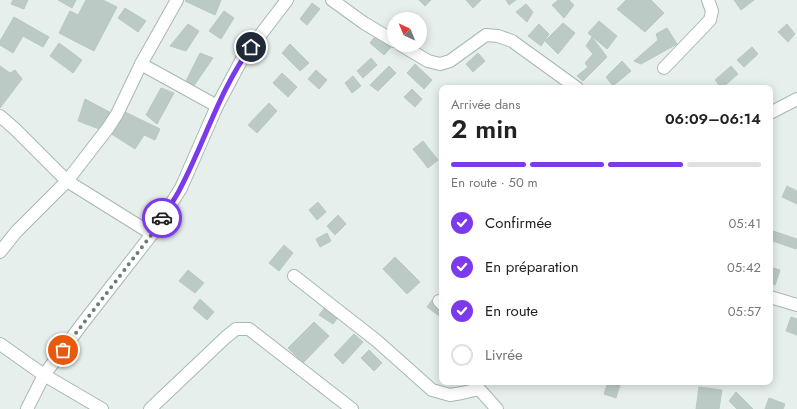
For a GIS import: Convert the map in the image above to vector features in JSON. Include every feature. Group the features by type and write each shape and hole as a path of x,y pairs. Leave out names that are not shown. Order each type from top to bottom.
{"street":[{"path":"0,252 16,232 67,181 108,128 117,114 141,64 176,0"},
{"path":"27,409 44,375 152,234 181,188 218,106 242,59 287,0"},
{"path":"332,0 364,23 387,37"},
{"path":"664,68 710,20 712,11 708,0"},
{"path":"413,52 428,61 440,64 450,61 486,35 498,36 512,41 573,85"},
{"path":"141,64 218,106"},
{"path":"773,111 797,99"},
{"path":"0,116 67,181 152,234"},
{"path":"294,276 377,341 432,390 450,395 462,393 481,386 497,409"},
{"path":"773,298 797,305"},
{"path":"150,409 220,342 236,329 249,329 352,409"},
{"path":"0,344 44,375 102,409"}],"building":[{"path":"13,0 28,0 24,9 11,4"},
{"path":"58,0 76,0 72,8"},
{"path":"86,0 103,0 117,7 94,51 59,33 70,11 78,15"},
{"path":"221,0 215,15 185,1"},
{"path":"419,0 431,0 425,6"},
{"path":"466,0 481,0 473,8"},
{"path":"506,0 516,0 509,5"},
{"path":"558,0 569,0 574,5 564,18 552,5"},
{"path":"626,0 651,0 664,13 645,32 617,9"},
{"path":"734,0 754,0 741,10"},
{"path":"312,3 320,9 307,25 300,19"},
{"path":"526,4 533,12 527,22 516,12"},
{"path":"125,8 146,21 138,32 118,18"},
{"path":"224,11 234,18 221,39 209,31"},
{"path":"14,17 49,37 43,47 23,36 13,53 0,45 0,41"},
{"path":"599,21 617,36 607,49 588,33"},
{"path":"563,23 575,33 558,54 545,41"},
{"path":"188,24 199,31 186,51 170,46"},
{"path":"539,24 549,34 541,46 528,36"},
{"path":"787,24 795,34 788,42 778,32"},
{"path":"667,28 677,44 641,64 634,61 658,40 656,34"},
{"path":"377,34 387,42 387,52 384,55 370,43"},
{"path":"592,37 607,57 583,81 577,76 588,67 585,63 593,54 586,46"},
{"path":"59,43 82,60 73,73 50,56"},
{"path":"290,44 309,63 300,71 282,53"},
{"path":"752,47 758,54 744,67 737,60"},
{"path":"200,53 213,58 191,90 186,81"},
{"path":"478,53 485,61 473,72 466,64"},
{"path":"371,58 377,65 363,78 357,71"},
{"path":"622,61 631,71 614,85 612,85 606,77"},
{"path":"415,64 432,80 424,89 407,73"},
{"path":"0,66 10,73 15,70 22,79 0,108"},
{"path":"389,66 396,73 378,91 370,85"},
{"path":"731,66 738,74 725,85 719,85 715,80"},
{"path":"316,70 327,80 319,89 308,79"},
{"path":"282,73 297,87 288,97 273,83"},
{"path":"353,76 361,86 352,93 345,83"},
{"path":"161,88 174,93 157,124 146,115"},
{"path":"412,89 422,99 415,107 404,97"},
{"path":"85,99 115,115 102,130 78,121"},
{"path":"269,103 277,111 257,133 248,125"},
{"path":"123,111 160,129 155,140 144,135 135,149 110,133"},
{"path":"423,141 438,160 428,168 413,149"},
{"path":"787,186 797,191 797,204 782,197"},
{"path":"318,202 326,212 317,220 309,210"},
{"path":"338,215 346,224 335,235 327,226"},
{"path":"773,231 797,239 796,249 773,241"},
{"path":"327,233 331,241 320,247 316,239"},
{"path":"284,245 293,253 279,271 269,263"},
{"path":"395,257 420,282 407,294 383,269"},
{"path":"773,268 780,270 775,285 773,285"},
{"path":"188,270 204,283 195,293 179,281"},
{"path":"200,299 214,312 207,320 193,308"},
{"path":"432,300 439,306 439,316 427,307"},
{"path":"326,306 339,316 333,324 319,315"},
{"path":"791,317 797,319 797,335 786,331"},
{"path":"314,322 329,336 303,363 288,348"},
{"path":"354,334 363,342 343,364 334,355"},
{"path":"369,350 382,363 374,371 361,358"},
{"path":"607,385 620,385 616,398 604,394"},
{"path":"699,387 722,390 719,409 696,409"},
{"path":"736,392 753,409 737,409 729,401"},
{"path":"769,398 785,404 783,409 765,409"}],"way so far":[{"path":"63,350 152,234 162,218"}],"route":[{"path":"162,218 181,188 218,106 242,59 251,47"}]}
